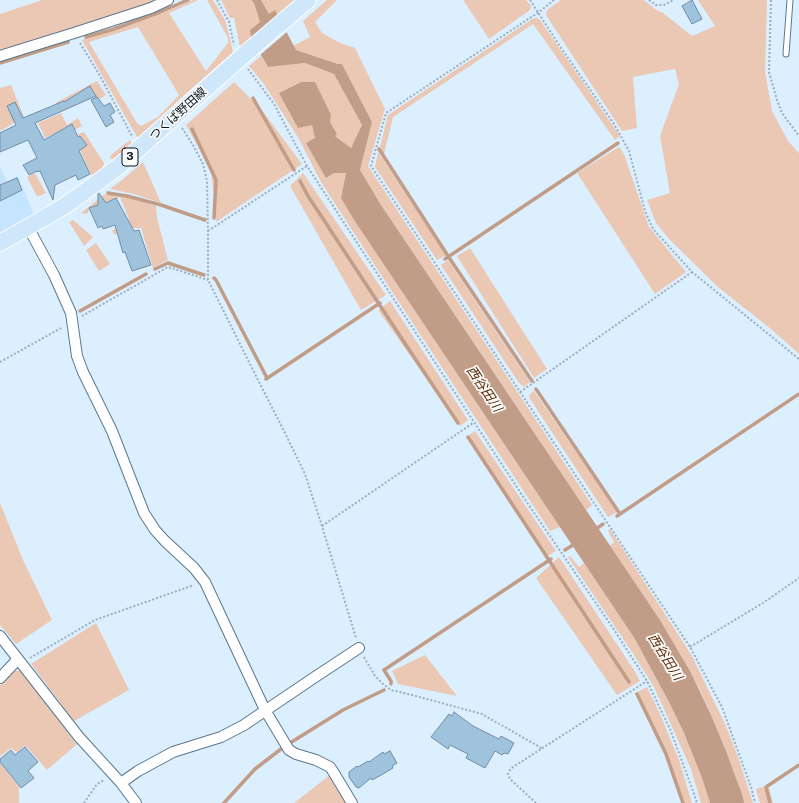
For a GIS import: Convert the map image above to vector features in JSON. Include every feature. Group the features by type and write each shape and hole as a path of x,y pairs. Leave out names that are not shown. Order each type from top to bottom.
{"main road":[{"name":"つくば野田線","path":"0,243 63,207 118,167 308,0"}],"street":[{"path":"0,56 151,8 168,0"},
{"path":"28,227 54,275 70,313 77,356 83,372 112,431 144,513 155,530 194,568 205,582 265,710 289,750 330,767 352,803"},
{"path":"0,636 80,737 121,783 136,803"},
{"path":"121,783 138,771 173,752 221,736 244,725 315,676 359,648"},
{"path":"0,677 20,661"}],"lane":[{"path":"786,54 790,0"}],"path":[{"path":"217,0 229,22 236,49 243,56 274,104 307,166 528,504 613,628 647,681 670,729 697,803"},
{"path":"530,0 559,45 614,124 629,151 644,211 653,229 692,272 799,359"},
{"path":"554,0 539,12 386,113 371,166 690,647 722,707 751,787 755,803"},
{"path":"650,0 656,5 664,5 674,0"},
{"path":"772,0 769,72 782,113 799,136"},
{"path":"74,33 139,149"},
{"path":"174,117 193,145 203,164 207,181 208,280 305,474 359,648 375,676 391,690 482,714 543,749"},
{"path":"208,231 307,166"},
{"path":"0,362 168,267 208,280"},
{"path":"520,392 692,272"},
{"path":"322,526 474,422"},
{"path":"690,647 757,607 799,578"},
{"path":"20,661 95,620 205,582"},
{"path":"536,803 510,779 508,774 510,770 647,681"},
{"path":"84,803 97,784 113,774"}],"shaded area":[{"path":"42,0 157,0 133,10 0,51 0,14"},
{"path":"193,0 198,0 169,13 206,71 228,43 228,38 207,0 213,0 225,20 233,52 180,99 140,140 82,40 167,11","holes":["138,27 179,95 158,117 141,126 137,123 89,42"]},
{"path":"221,0 251,0 254,3 260,22 250,30 251,38 240,47 234,18 230,18"},
{"path":"261,0 295,0 278,15 269,14"},
{"path":"327,0 337,0 315,22 322,33 340,43 355,48 385,109 368,166 592,505 586,510 381,205 360,170 372,122 342,64 296,50 293,46 310,37 303,21"},
{"path":"463,0 526,0 531,6 530,10 489,39"},
{"path":"561,0 644,0 692,36 715,26 698,0 767,0 765,71 772,111 788,141 799,153 799,354 771,329 718,287 669,239 656,223 647,200 670,193 660,136 679,84 675,69 633,77 637,128 622,131 546,15 547,10"},
{"path":"534,18 540,20 620,136 615,140 533,24 393,117 384,154 380,147 388,115"},
{"path":"261,56 268,67 305,63 334,74 362,125 351,148 335,136 337,134 330,122 301,82 279,93 312,125 326,178 334,173 346,173 341,198 354,220 560,527 550,531 321,182 299,139 264,84 249,66"},
{"path":"97,81 106,95 98,100 90,86 59,105 55,103"},
{"path":"234,82 261,109 302,164 216,222 211,169 186,125"},
{"path":"11,85 24,117 0,131 0,88"},
{"path":"61,113 67,125 78,118 82,126 71,132 68,127 45,138 38,123"},
{"path":"84,132 104,163 103,168 92,177 76,141 80,138 78,134"},
{"path":"130,140 133,144 114,160 110,158 111,155"},
{"path":"619,147 624,154 649,227 686,272 655,294 577,173"},
{"path":"378,152 446,255 437,260 375,167"},
{"path":"143,162 161,203 134,194 110,189"},
{"path":"0,167 7,181 18,176 34,215 0,234"},
{"path":"35,173 46,193 39,196 36,195 27,177"},
{"path":"303,173 386,295 361,310 290,186"},
{"path":"105,194 127,197 156,206 157,218 168,260 153,268 141,228 135,228 115,235 112,231 117,226 129,219 120,197 89,210 87,214 81,213"},
{"path":"73,220 93,237 84,246 69,222"},
{"path":"96,243 110,264 99,271 86,250"},
{"path":"470,248 547,369 534,378 457,256"},
{"path":"448,260 530,382 524,387 519,383 441,265"},
{"path":"390,301 468,420 460,426 378,310"},
{"path":"534,391 617,512 608,517 530,399 529,395"},
{"path":"475,431 556,551 546,557 467,436"},
{"path":"0,503 23,560 52,620 16,644 0,625"},
{"path":"610,529 692,656 725,724 737,754 753,803 744,803 726,751 699,688 660,620 610,546 614,542 608,531"},
{"path":"570,556 579,567 584,563 635,639 684,733 702,778 710,803 701,803 691,769 654,687 568,557"},
{"path":"559,557 640,681 617,695 536,578"},
{"path":"96,623 129,690 74,721 31,664"},
{"path":"425,655 457,696 398,684 392,671"},
{"path":"24,670 77,744 47,770 25,745 17,753 12,748 0,756 0,686 13,671"},
{"path":"647,687 679,760 692,803 684,803 670,764 635,693"},
{"path":"0,763 19,787 19,803 0,803"},
{"path":"330,775 347,803 294,803"},
{"path":"762,787 769,788 773,803 760,803 756,789"}],"water":[{"name":"西谷田川","path":"251,0 261,0 269,14 275,10 296,50 342,64 372,122 360,170 381,205 660,620 691,673 711,715 726,751 744,803 710,803 702,778 684,733 635,639 354,220 341,198 346,173 334,173 326,178 306,143 315,138 312,125 298,128 279,93 301,82 315,82 331,115 330,122 337,134 335,136 351,148 362,125 334,74 305,63 268,67 251,38 250,30 260,22 254,3"}],"pier":[{"path":"280,14 288,31 259,56 250,40"}],"building":[{"path":"692,0 702,19 692,24 682,6"},
{"path":"90,86 96,96 35,123 44,140 72,124 78,137 80,136 87,145 79,151 90,174 78,180 76,175 55,185 53,200 40,171 29,175 23,165 37,158 28,140 0,152 0,133 16,125 7,106 15,102 23,118 64,102"},
{"path":"97,97 104,106 110,103 115,112 110,115 114,122 106,127 91,100"},
{"path":"17,178 22,190 0,201 0,185"},
{"path":"98,193 106,203 116,198 134,231 139,230 151,265 132,271 125,252 123,253 115,225 103,229 102,226 98,228 89,208 98,205"},
{"path":"454,712 473,726 499,739 501,736 514,743 508,754 504,753 502,755 495,751 485,768 466,758 468,754 450,745 448,749 431,737 449,714 452,716"},
{"path":"25,747 38,762 28,771 34,778 21,788 0,762 0,759 11,750 15,755"},
{"path":"390,751 397,763 392,766 393,768 372,780 371,778 359,788 356,787 349,777 349,772 357,766 358,767 368,761 369,762 383,752 384,754"}],"waterway":[{"path":"86,37 114,29 188,0"},
{"path":"0,63 68,42"},
{"path":"253,98 294,170"},
{"path":"192,129 216,180 214,218"},
{"path":"445,259 618,143"},
{"path":"379,149 448,256 532,381"},
{"path":"300,181 308,196 458,423"},
{"path":"108,193 127,196 161,205 205,220"},
{"path":"155,269 168,263 204,275"},
{"path":"80,311 146,274"},
{"path":"214,278 267,378"},
{"path":"266,379 380,303"},
{"path":"536,389 620,514"},
{"path":"617,516 799,394"},
{"path":"468,437 629,682"},
{"path":"596,529 603,524"},
{"path":"565,550 576,543"},
{"path":"391,684 391,681 384,670 551,559"},
{"path":"290,743 343,710 384,690"},
{"path":"637,694 666,754 683,803"},
{"path":"224,803 255,769 281,749"},
{"path":"770,803 766,787 799,765"}]}
